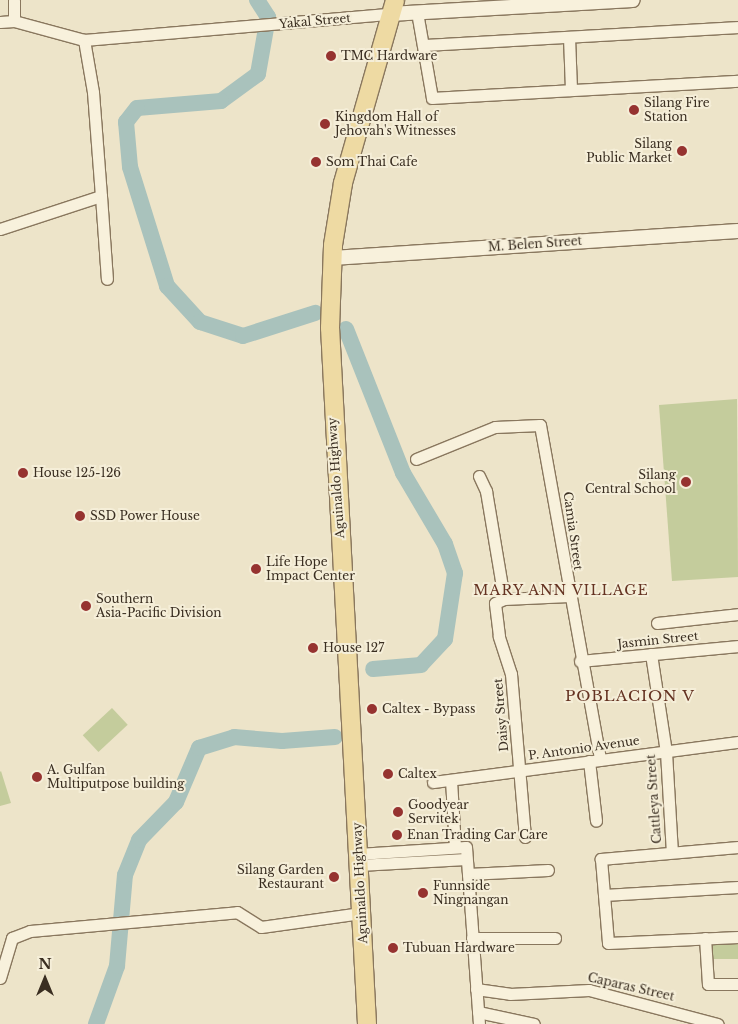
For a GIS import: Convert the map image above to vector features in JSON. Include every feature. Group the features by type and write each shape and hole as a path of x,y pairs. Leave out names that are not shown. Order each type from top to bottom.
{"main road":[{"name":"Aguinaldo Highway","path":"367,1024 332,402 332,258 352,140 393,7"}],"street":[{"path":"14,0 14,21"},
{"name":"Yakal Street","path":"0,22 14,21 84,40 300,23 393,7 417,12 633,0"},
{"path":"417,12 425,45 432,98 738,81"},
{"path":"425,45 738,27"},
{"path":"568,37 571,90"},
{"path":"84,40 94,92 106,279"},
{"path":"0,229 101,196"},
{"name":"M. Belen Street","path":"332,258 738,231"},
{"name":"Camia Street","path":"416,459 495,427 540,425 595,761 596,821"},
{"path":"479,476 486,491 504,599 569,596"},
{"name":"Daisy Street","path":"504,599 496,603 495,614 511,674 525,838"},
{"path":"657,623 738,614"},
{"name":"Jasmin Street","path":"580,661 738,646"},
{"name":"Cattleya Street","path":"651,654 666,752 672,852"},
{"name":"P. Antonio Avenue","path":"433,782 738,742"},
{"path":"451,780 455,847"},
{"path":"738,846 600,859 608,943 738,937"},
{"path":"359,859 466,847 479,1024"},
{"path":"359,859 466,859"},
{"path":"468,874 548,870"},
{"path":"604,895 738,886"},
{"path":"0,978 12,938 30,931 236,912 261,927 361,913"},
{"path":"472,938 556,938"},
{"path":"705,938 708,984 738,984"},
{"name":"Caparas Street","path":"476,989 510,994 589,990 718,1024"},
{"path":"478,1012 534,1024"}],"green space":[{"path":"737,399 738,577 672,581 659,405"},
{"path":"112,708 128,725 98,752 83,735"},
{"path":"0,772 11,803 0,806"},
{"path":"709,941 738,941 738,959 709,959"}],"waterway":[{"path":"257,0 268,17 258,74 221,101 137,108 126,122 130,167 167,286 200,322 243,336 315,313"},
{"path":"346,329 403,473 445,544 455,573 445,639 421,665 373,669"},
{"path":"96,1024 117,966 125,875 139,840 176,802 199,748 234,737 282,741 335,737"}],"place":[{"name":"TMC Hardware","path":"331,56"},
{"name":"Silang Fire Station","path":"634,110"},
{"name":"Kingdom Hall of Jehovah's Witnesses","path":"325,124"},
{"name":"Silang Public Market","path":"682,151"},
{"name":"Som Thai Cafe","path":"316,162"},
{"name":"House 125-126","path":"23,473"},
{"name":"Silang Central School","path":"686,482"},
{"name":"SSD Power House","path":"80,516"},
{"name":"Life Hope Impact Center","path":"256,569"},
{"name":"Southern Asia-Pacific Division","path":"86,606"},
{"name":"House 127","path":"313,648"},
{"name":"Caltex - Bypass","path":"372,709"},
{"name":"Caltex","path":"388,774"},
{"name":"A. Gulfan Multiputpose building","path":"37,777"},
{"name":"Goodyear Servitek","path":"398,812"},
{"name":"Enan Trading Car Care","path":"397,835"},
{"name":"Silang Garden Restaurant","path":"334,877"},
{"name":"Funnside Ningnangan","path":"423,893"},
{"name":"Tubuan Hardware","path":"393,948"}],"district":[{"name":"MARY ANN VILLAGE","path":"561,590"},
{"name":"POBLACION V","path":"630,696"}]}
